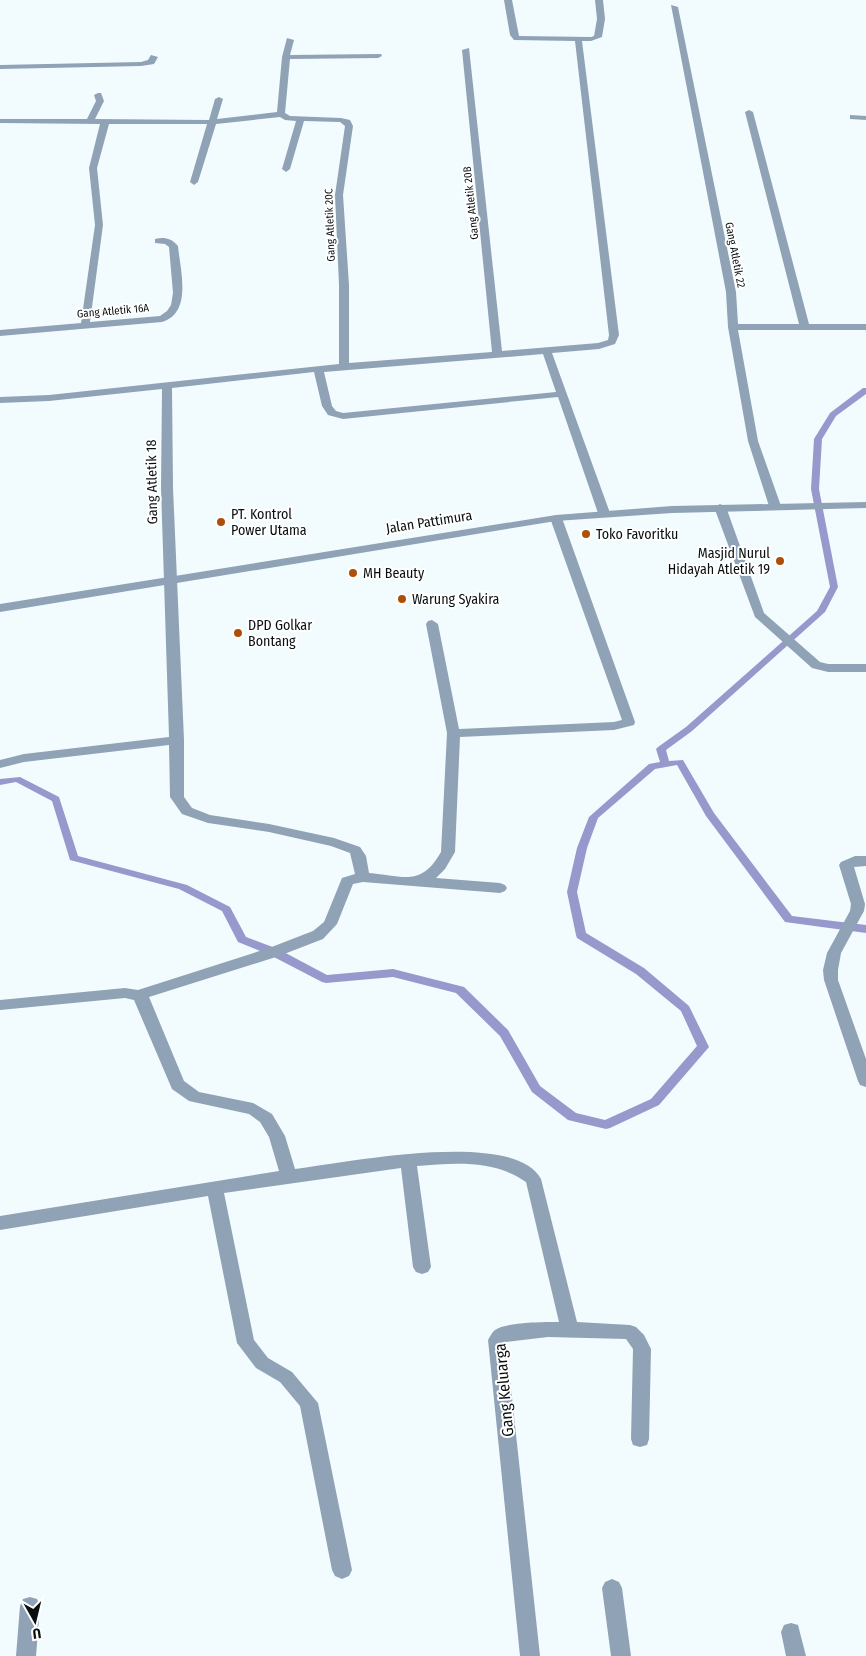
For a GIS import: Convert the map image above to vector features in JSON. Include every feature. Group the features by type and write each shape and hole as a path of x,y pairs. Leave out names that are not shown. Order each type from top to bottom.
{"street":[{"path":"508,0 514,34 517,38 598,38 601,19 599,0"},
{"name":"Gang Atletik 22","path":"674,7 730,292 733,327 753,441 775,506"},
{"path":"0,400 49,398 344,366 599,346 612,342 614,335 578,38"},
{"path":"281,114 286,56 290,40"},
{"name":"Gang Atletik 20B","path":"466,50 496,353"},
{"path":"286,56 378,56"},
{"path":"0,67 141,64 151,62 154,57"},
{"path":"90,122 100,101 98,95"},
{"path":"194,182 220,98"},
{"path":"749,112 805,327"},
{"name":"Gang Atletik 20C","path":"0,121 213,122 281,114 288,118 341,120 347,122 349,126 339,195 344,285 344,366"},
{"path":"853,117 866,118"},
{"path":"286,169 300,118"},
{"path":"85,326 99,225 93,168 105,122"},
{"name":"Gang Atletik 16A","path":"0,333 162,318 171,313 177,302 173,246 167,241 158,241"},
{"path":"733,327 866,327"},
{"path":"546,349 604,513"},
{"path":"318,369 327,406 332,413 343,416 562,394"},
{"name":"Gang Atletik 18","path":"167,385 168,579 178,797 187,811 208,819 269,828 334,842 355,850 359,856 363,877"},
{"name":"Jalan Pattimura","path":"0,608 168,579 556,518 604,513 720,507 866,505"},
{"path":"720,507 759,614 816,665 828,668 866,668"},
{"path":"453,733 614,726 629,722 556,518"},
{"path":"420,882 436,871 448,852 453,768 453,733 432,624"},
{"path":"0,764 24,758 176,740"},
{"path":"866,861 855,861 846,866 857,897 857,911 832,955 829,966 831,980 866,1081"},
{"path":"0,1005 125,993 138,995 274,952 318,935 330,924 347,881 363,877 500,888"},
{"path":"138,995 142,998 178,1085 195,1096 253,1108 266,1118 277,1136 289,1176"},
{"path":"0,1223 289,1176 408,1160 478,1157 504,1162 522,1170 533,1179 570,1330"},
{"path":"408,1160 422,1267"},
{"path":"214,1188 246,1343 262,1363 286,1377 309,1403 342,1570"},
{"name":"Gang Keluarga","path":"530,1656 497,1340 500,1335 513,1332 570,1330 630,1332 638,1340 642,1350 640,1439"},
{"path":"612,1588 621,1656"},
{"path":"26,1656 30,1606"},
{"path":"791,1632 796,1656"}],"waterway":[{"path":"665,764 661,749 689,729 821,612 834,587 815,489 818,439 833,415 866,390"},
{"path":"0,782 17,779 56,799 74,858 183,887 226,909 242,939 274,952 326,979 393,973 460,990 504,1033 536,1089 572,1117 606,1125 655,1102 703,1047 685,1009 640,971 581,935 572,892 582,848 594,817 652,766 680,762 710,814 789,919 866,929"}],"place":[{"name":"PT. Kontrol Power Utama","path":"221,522"},
{"name":"Toko Favoritku","path":"586,534"},
{"name":"Masjid Nurul Hidayah Atletik 19","path":"780,561"},
{"name":"MH Beauty","path":"353,573"},
{"name":"Warung Syakira","path":"402,599"},
{"name":"DPD Golkar Bontang","path":"238,633"}]}
